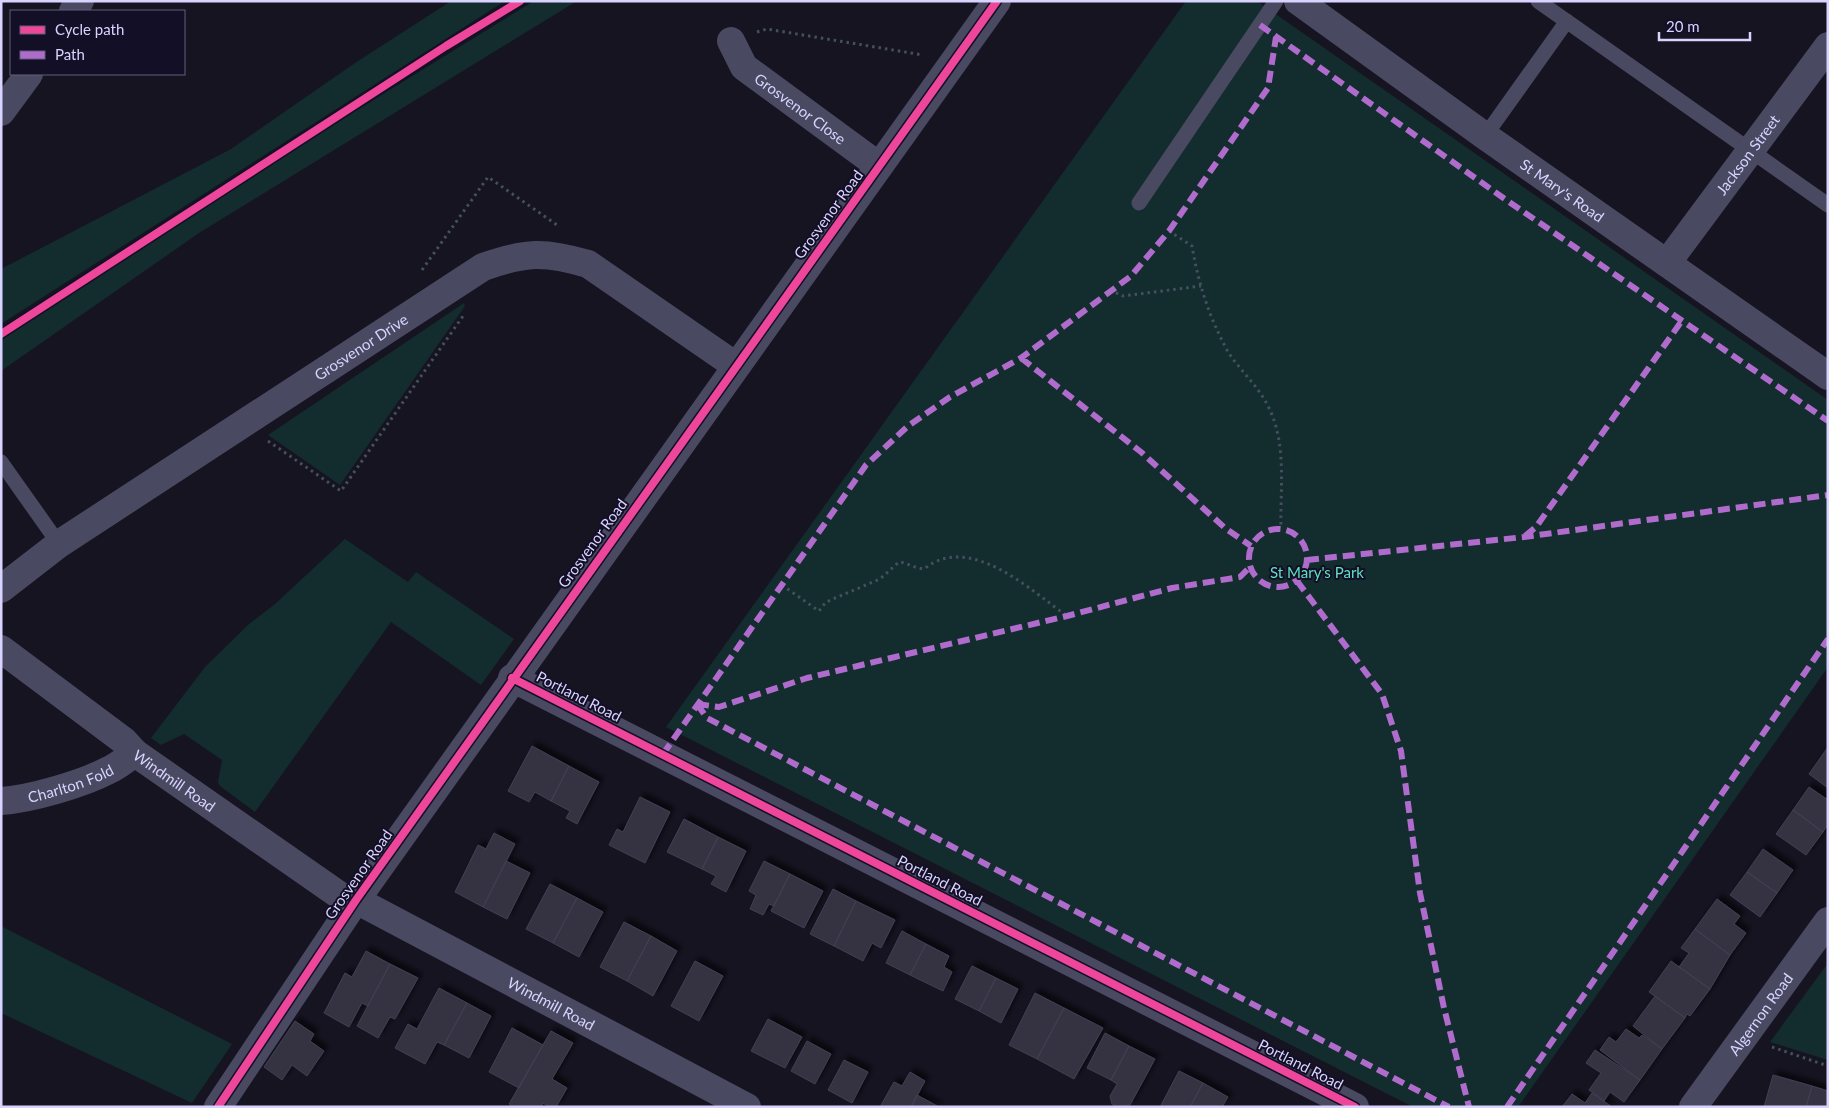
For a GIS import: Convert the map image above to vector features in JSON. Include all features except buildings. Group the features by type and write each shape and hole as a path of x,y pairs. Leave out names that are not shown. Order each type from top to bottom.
{"street":[{"name":"Grosvenor Road","path":"218,1107 354,902 996,1"},
{"name":"St Mary's Road","path":"1298,1 1485,136 1828,376"},
{"name":"Grosvenor Close","path":"731,41 744,67 879,166"},
{"name":"Jackson Street","path":"1667,264 1828,46"},
{"path":"1,112 28,75"},
{"name":"Grosvenor Drive","path":"1,589 59,544 483,267 508,258 534,253 561,256 588,264 736,366"},
{"name":"Windmill Road","path":"1,649 124,741 135,753 354,902 747,1107"},
{"name":"Portland Road","path":"512,678 1355,1107"},
{"name":"Charlton Fold","path":"1,800 14,800 87,780 111,770 135,753"},
{"name":"Algernon Road","path":"1693,1107 1828,921"}],"lane":[{"path":"1139,203 1276,1"},
{"path":"1538,1 1828,205"},
{"path":"1485,136 1567,21"},
{"path":"1,462 59,544"}],"path":[{"path":"731,41 767,29 954,61"},
{"path":"428,303 416,279 488,177 573,236 588,264"},
{"path":"1169,231 1192,246 1200,286 1228,351 1253,381 1270,409 1281,446 1282,528"},
{"path":"243,424 340,491 472,304 468,278"},
{"path":"1110,290 1123,296 1200,286"},
{"path":"782,585 819,611 826,602 880,579 899,562 904,562 912,568 924,569 932,562 948,557 978,559 996,566 1067,616"},
{"path":"1743,1038 1828,1066"}],"green space":[{"path":"451,1 505,1 1,324 1,269 231,149 355,63"},
{"path":"534,1 577,1 199,233 1,371 1,338 354,112"},
{"name":"St Mary's Park","path":"1186,1 1257,1 1828,400 1828,667 1518,1107 1413,1107 666,727"},
{"path":"464,303 465,306 340,485 268,435"},
{"path":"345,539 408,582 416,572 514,639 481,685 391,622 255,812 220,786 218,782 222,760 184,734 161,745 151,738 205,667 249,624 275,604"},
{"path":"1,926 232,1044 192,1103 1,1013"},
{"path":"1828,963 1828,1060 1770,1042"}],"marked path":[{"path":"1260,25 1502,197 1828,421"},
{"path":"663,754 866,465 908,426 950,397 1021,358 1131,276 1169,231 1268,88 1276,37"},
{"path":"1525,536 1536,527 1681,322"},
{"path":"1021,358 1141,452 1225,528 1251,546"},
{"path":"1307,560 1524,537 1828,495"},
{"path":"1272,529 1284,529 1299,537 1307,552 1307,558 1307,564 1299,579 1284,587 1272,587 1257,579 1249,564 1249,552 1257,537 1272,529"},
{"path":"697,704 719,707 807,678 1067,616 1172,588 1240,577 1250,567"},
{"path":"1297,581 1382,694 1401,751 1420,893 1444,1008 1469,1107"},
{"path":"1507,1107 1828,639"},
{"path":"697,704 707,718 1449,1107"}],"cycle path":[{"path":"1,334 446,46 520,1"},
{"path":"218,1107 356,900 997,1"},
{"path":"512,678 1355,1107"}]}
